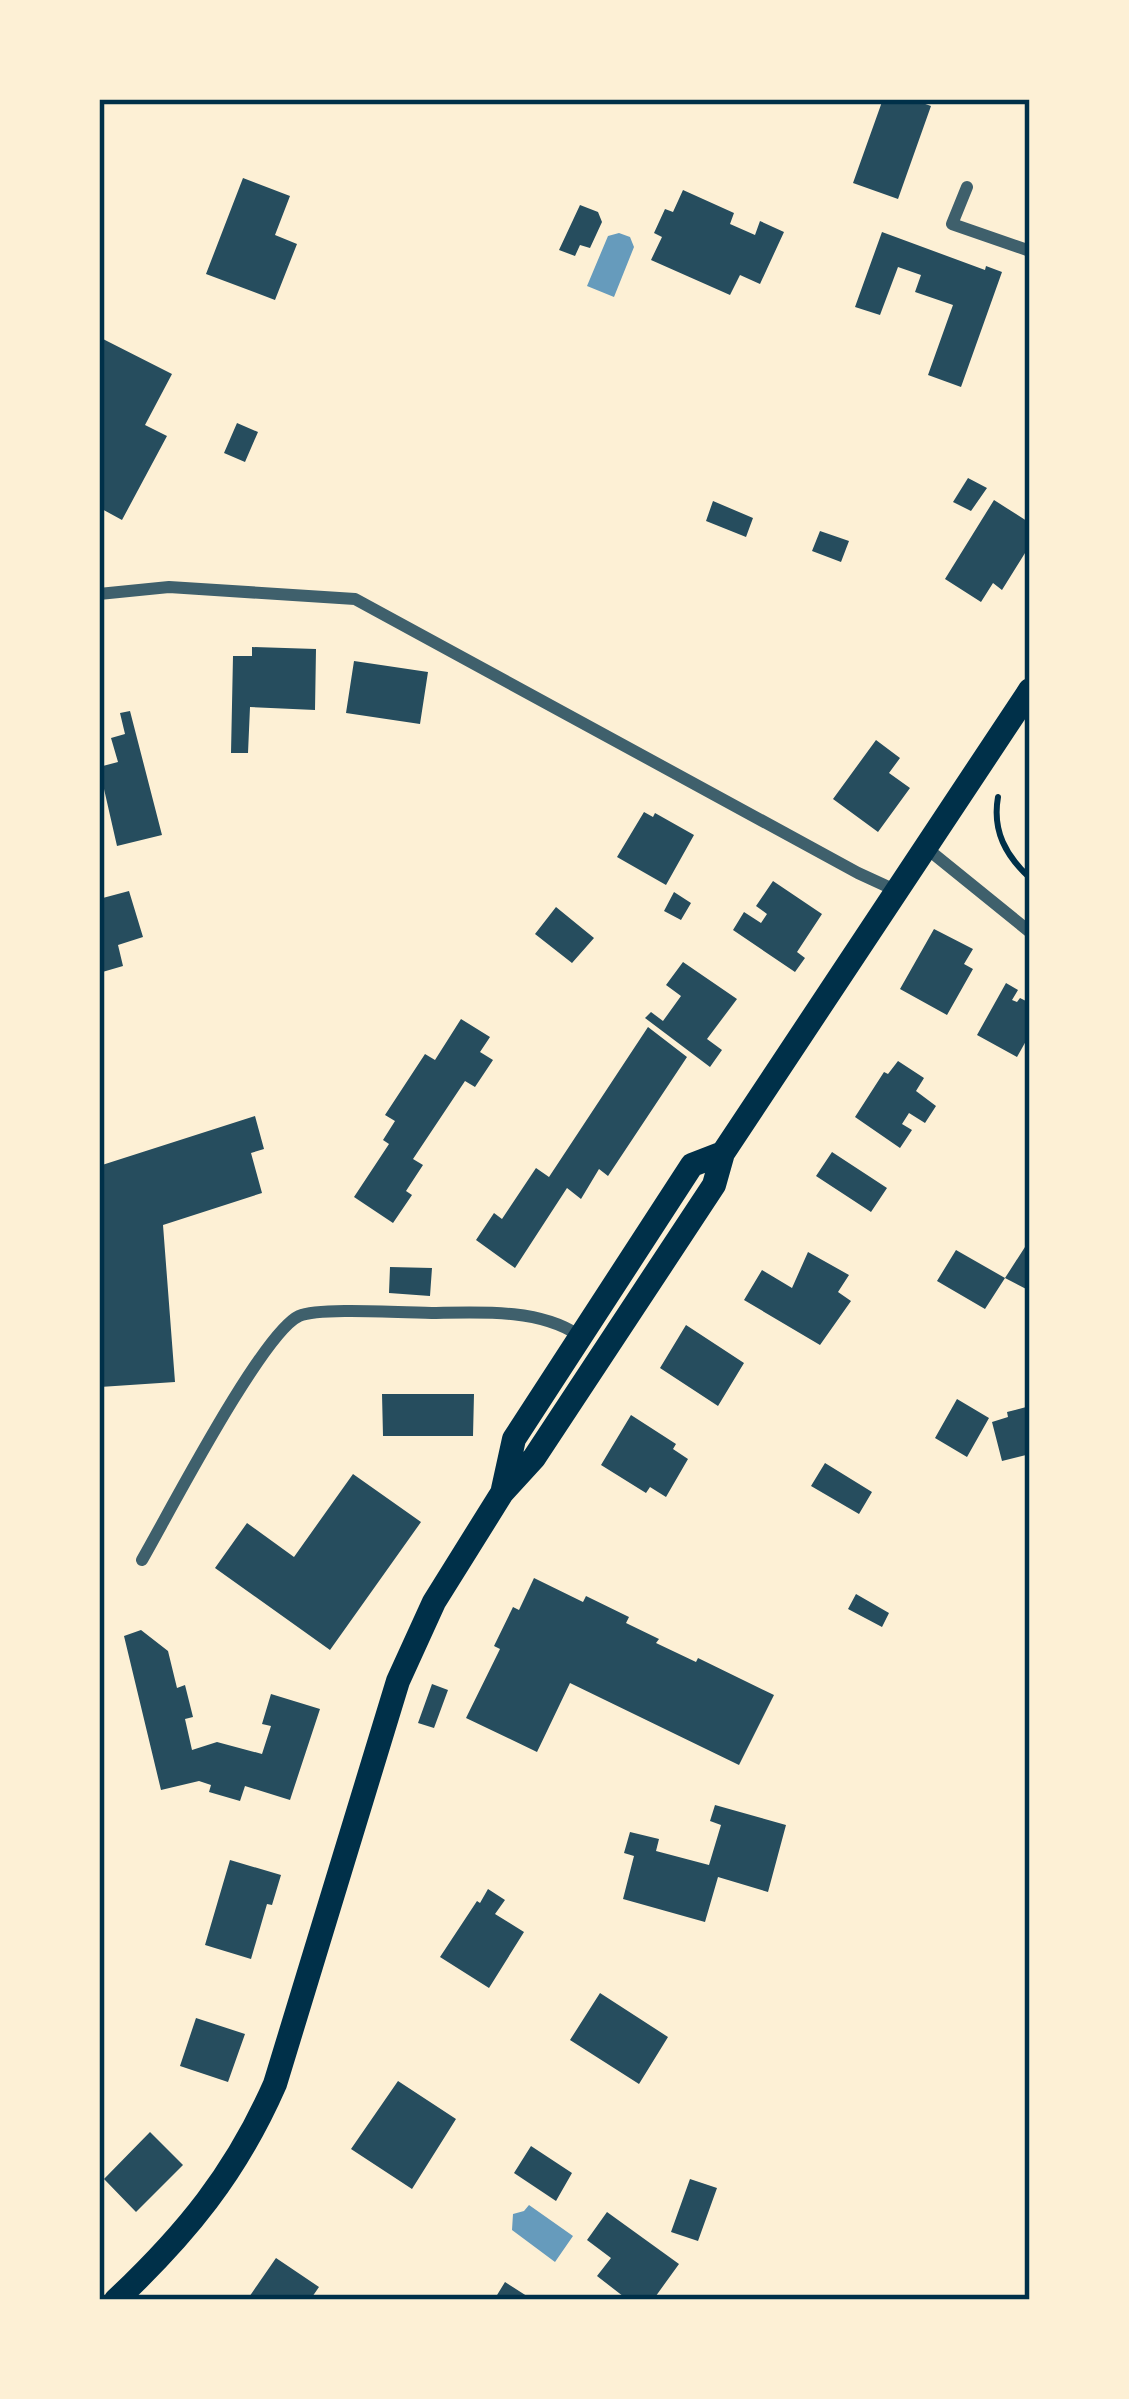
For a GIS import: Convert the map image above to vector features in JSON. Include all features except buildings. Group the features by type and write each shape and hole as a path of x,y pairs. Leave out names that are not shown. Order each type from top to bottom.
{"main road":[{"path":"116,2300 209,2201 255,2128 274,2084 398,1682 434,1602 502,1493 534,1458 714,1186 723,1153 1030,690"},
{"path":"502,1493 514,1439 578,1335 692,1165 723,1153"}],"street":[{"path":"967,187 952,224 1030,251"},
{"path":"99,594 170,587 355,599 896,890"},
{"path":"925,846 1030,932"},
{"path":"142,1560 269,1342 303,1314 455,1312 531,1317 578,1335"}],"path":[{"path":"992,745 1010,758 995,810 1002,849 1030,878"}],"water":[{"path":"608,236 630,237 634,247 614,297 587,286"},
{"path":"529,2205 573,2236 555,2262 512,2230 513,2214"}]}
